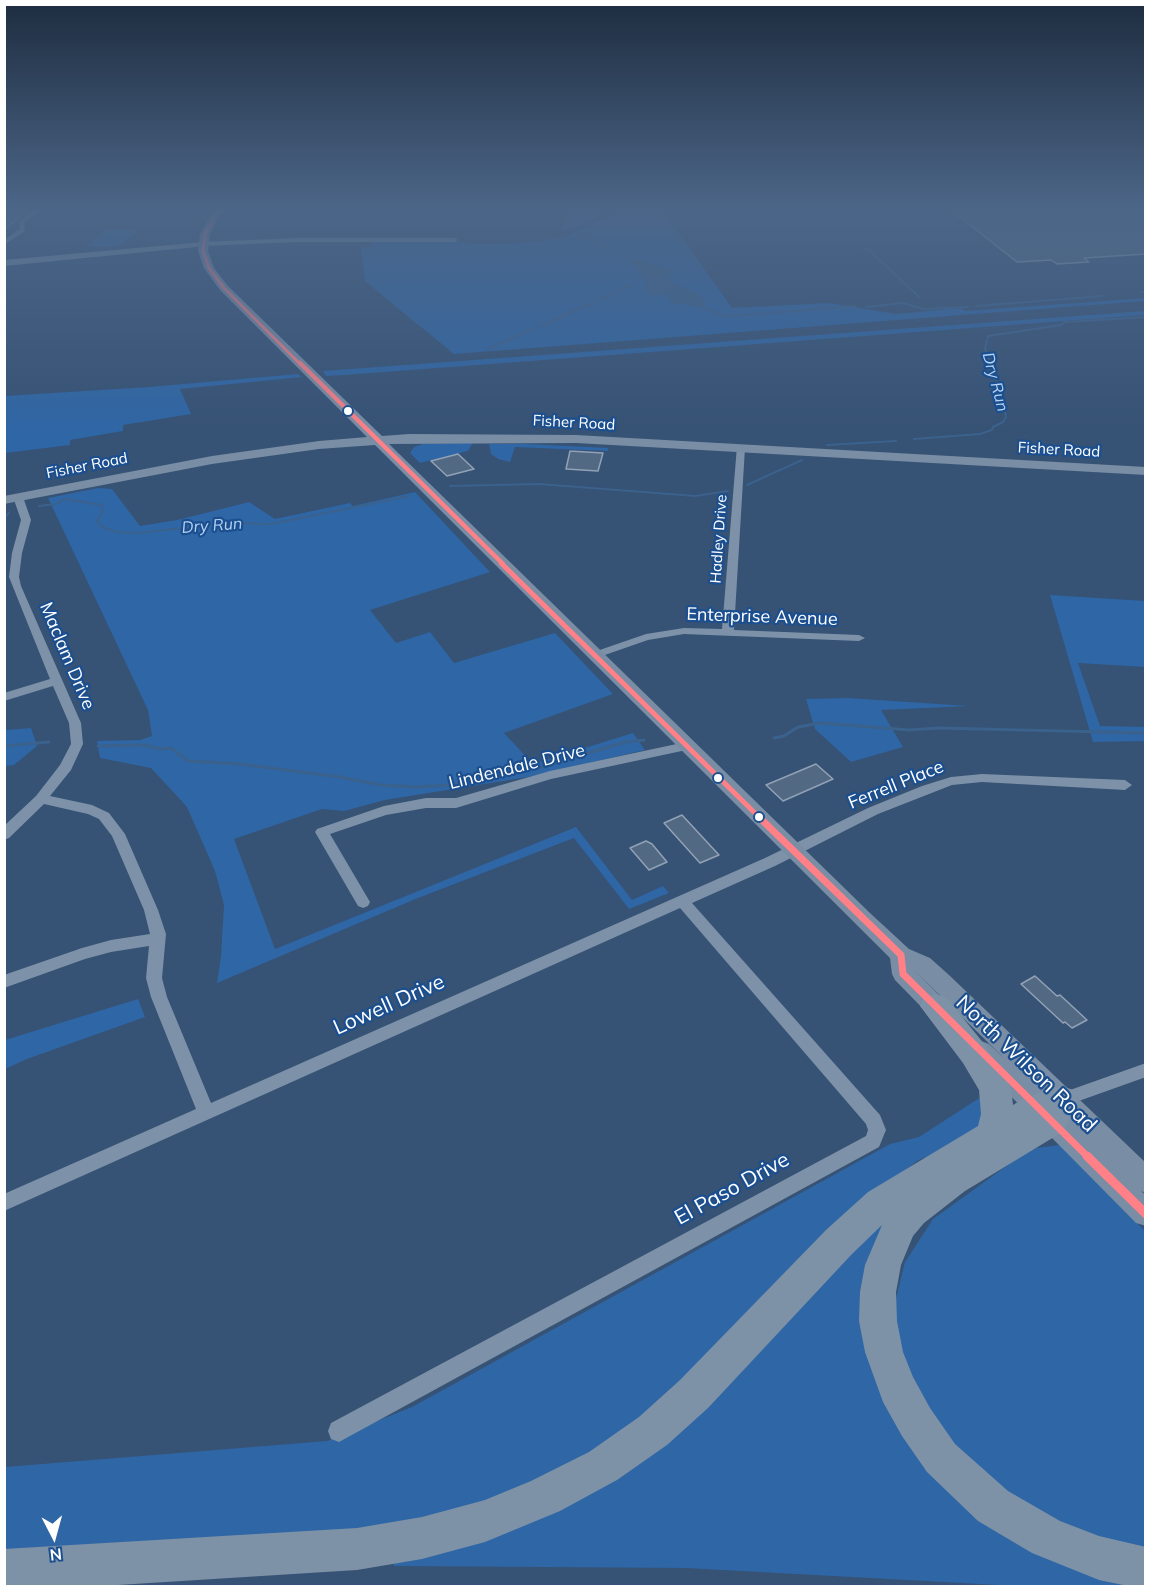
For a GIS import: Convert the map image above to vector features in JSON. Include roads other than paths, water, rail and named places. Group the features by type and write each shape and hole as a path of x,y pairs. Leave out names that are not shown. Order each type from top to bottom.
{"highway":[{"path":"935,1006 974,1054 995,1088 997,1114 992,1136"},
{"path":"4,1571 357,1549 422,1538 485,1521 545,1496 603,1466 653,1431 694,1394 839,1242 880,1204 992,1136 1051,1109"},
{"path":"1051,1109 938,1190 912,1211 900,1225 883,1265 878,1292 878,1321 884,1352 897,1388 940,1458 986,1499 1047,1538 1099,1558 1146,1569"}],"main road":[{"name":"North Wilson Road","path":"221,284 686,746 901,955 922,964 1146,1214"},
{"name":"Fisher Road","path":"11,499 212,460 319,445 377,440 528,437 1146,471"},
{"name":"North Wilson Road","path":"901,955 903,974 935,1006 1051,1109 1146,1181"}],"street":[{"name":"Hadley Drive","path":"728,631 740,448"},
{"name":"Maclam Drive","path":"11,499 26,520 9,578 75,723 77,744 66,767 41,799"},
{"name":"Enterprise Avenue","path":"596,655 646,637 695,630 859,638"},
{"path":"4,697 57,681"},
{"name":"Lindendale Drive","path":"363,902 322,832 384,811 426,803 456,802 550,775 686,746"},
{"name":"Ferrell Place","path":"794,851 873,811 951,781 982,778 1125,785"},
{"path":"4,835 41,799 92,810 104,816 112,825 151,910 158,939 154,978 159,997 206,1112"},
{"name":"Lowell Drive","path":"4,1203 794,851"},
{"name":"El Paso Drive","path":"339,1431 873,1141 877,1130 874,1120 681,900"},
{"path":"4,982 82,954 111,946 158,939"},
{"path":"1051,1109 1146,1070"}],"waterway":[{"path":"905,284 919,297"},
{"path":"541,326 629,286"},
{"path":"1141,292 1146,292"},
{"path":"976,306 1103,296"},
{"path":"866,307 902,303 924,309 968,307"},
{"path":"703,307 721,315 733,316 855,306"},
{"name":"Dry Run","path":"914,439 980,434 992,430 993,427 1003,422 1006,417 1002,396 985,349 988,336 1061,325 1065,322 1146,317"},
{"path":"487,349 534,328"},
{"name":"Dry Run","path":"827,445 896,441"},
{"name":"Dry Run","path":"747,485 802,460"},
{"name":"Dry Run","path":"450,486 539,484 695,496 728,491"},
{"name":"Dry Run","path":"39,506 56,504 64,499 102,505 103,512 97,521 100,526 116,532 138,533 229,523 271,524 409,496"},
{"name":"Dry Run","path":"4,529 6,516 9,513"},
{"path":"774,738 784,736 798,727 821,723 909,730 938,728 1146,733"},
{"path":"98,746 144,745 160,749 171,748 188,761 240,764 340,777 381,785 415,787 451,785 546,766 625,742 644,740"},
{"path":"4,746 49,742"}]}
